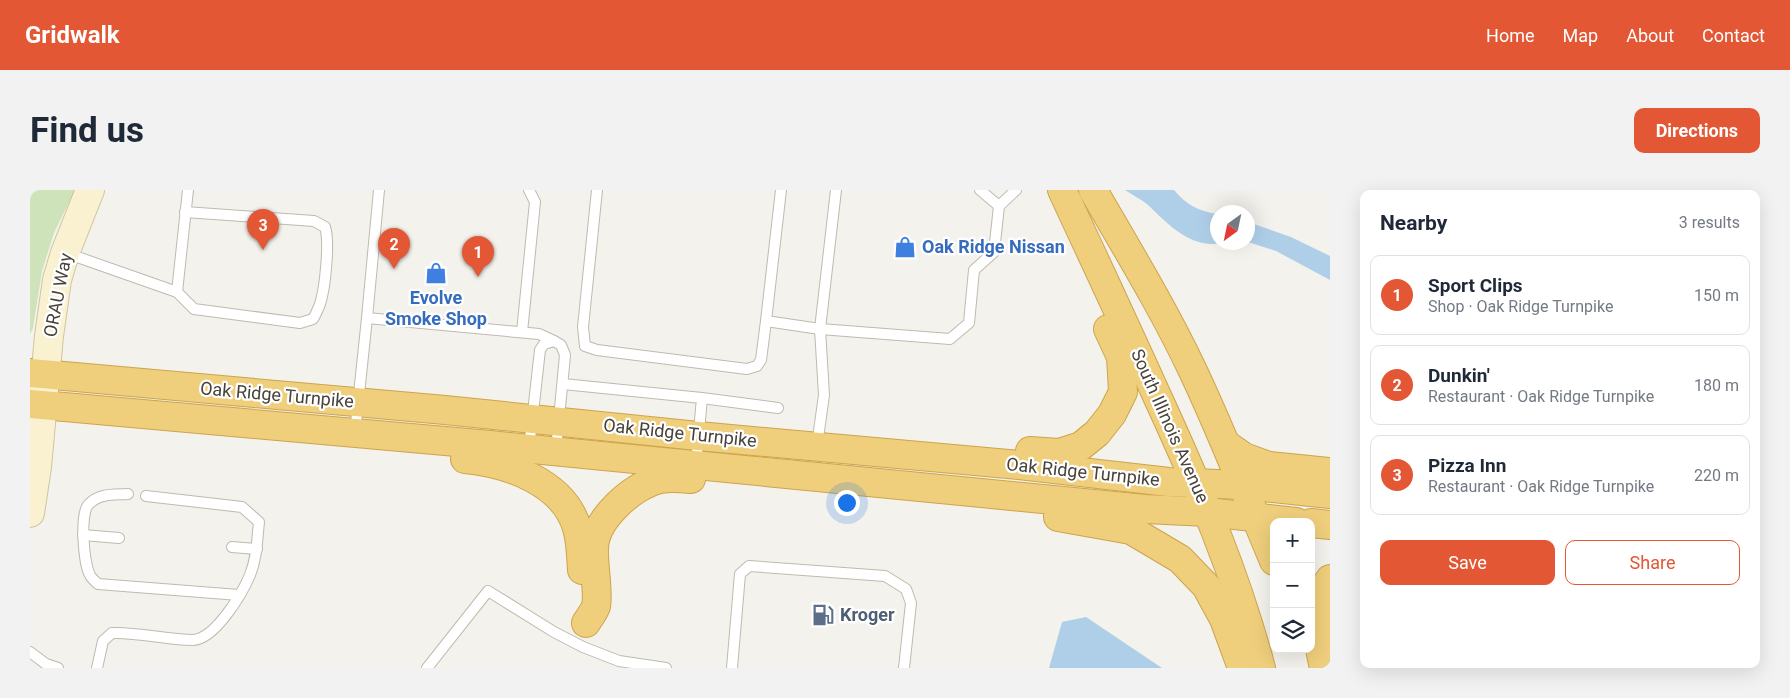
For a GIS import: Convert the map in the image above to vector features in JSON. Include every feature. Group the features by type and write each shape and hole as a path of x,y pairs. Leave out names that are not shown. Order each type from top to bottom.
{"highway":[{"name":"South Illinois Avenue","path":"1062,190 1196,483 1222,546 1249,623 1262,668"},
{"path":"1093,190 1191,367 1227,445 1270,551"},
{"path":"896,454 972,445 1059,453 1080,446 1097,433 1112,414 1123,392 1121,358 1083,274 1074,216"},
{"name":"Oak Ridge Turnpike","path":"38,374 560,421 698,436 1019,465 1169,482 1243,484 1330,494"},
{"name":"Oak Ridge Turnpike","path":"36,405 355,432 1145,509 1208,512 1270,519"},
{"path":"272,425 378,450 475,460 508,466 534,478 562,500 571,513 577,528 582,576 581,608 585,635"},
{"path":"1227,445 1244,457 1263,464 1330,472"},
{"path":"585,635 596,606 594,547 598,532 606,518 617,506 634,491 649,482 662,478 759,485 862,481 966,503 1130,530 1180,559 1206,586 1224,619 1242,668"},
{"path":"1315,523 1330,525"},
{"path":"1324,668 1315,616 1319,599 1330,579"},
{"path":"1303,653 1307,668"}],"street":[{"name":"ORAU Way","path":"30,513 37,467 36,405 38,374 57,280 65,253 90,190"}],"lane":[{"path":"177,292 188,190"},
{"path":"355,432 379,190"},
{"path":"522,332 535,202 529,190"},
{"path":"596,190 583,327 585,346 597,350 747,369 757,366 761,360 781,190"},
{"path":"817,446 824,395 820,329 836,190"},
{"path":"980,190 1000,206"},
{"path":"766,321 820,329 950,339 969,323 974,270 994,252 1000,206 1016,190"},
{"path":"65,253 177,292 194,308 300,323 313,319 320,304 324,284 328,235 325,227 314,221 185,212"},
{"path":"367,318 539,334 561,345 565,355 556,452"},
{"path":"529,449 540,350 544,344 554,341"},
{"path":"563,384 702,398 778,408"},
{"path":"696,465 702,398"},
{"path":"128,494 100,495 87,505 82,520 83,535 89,574 98,584 240,595"},
{"path":"97,668 104,641 112,633 127,632 195,640 214,630 240,595 250,574 257,549 259,522 242,506 146,496"},
{"path":"83,535 119,538"},
{"path":"232,547 257,549"},
{"path":"732,668 740,574 749,566 885,576 906,589 911,604 904,668"},
{"path":"427,668 488,591 554,632 585,635 619,661 666,668"},
{"path":"30,652 46,664 58,668"}],"green space":[{"path":"30,190 75,190 54,233 42,271 33,328 30,334"}],"water":[{"path":"1125,190 1174,190 1193,206 1210,212 1210,244 1190,239 1180,233 1145,203"},
{"path":"1255,224 1291,237 1330,256 1330,280 1276,251 1255,244"},
{"path":"1086,617 1162,668 1049,668 1062,622"}],"place":[{"name":"Oak Ridge Nissan","path":"905,247"},
{"name":"Pizza Inn","path":"263,250"},
{"name":"Dunkin'","path":"394,269"},
{"name":"Evolve Smoke Shop","path":"436,273"},
{"name":"Sport Clips","path":"478,277"},
{"name":"Kroger","path":"823,615"}]}
